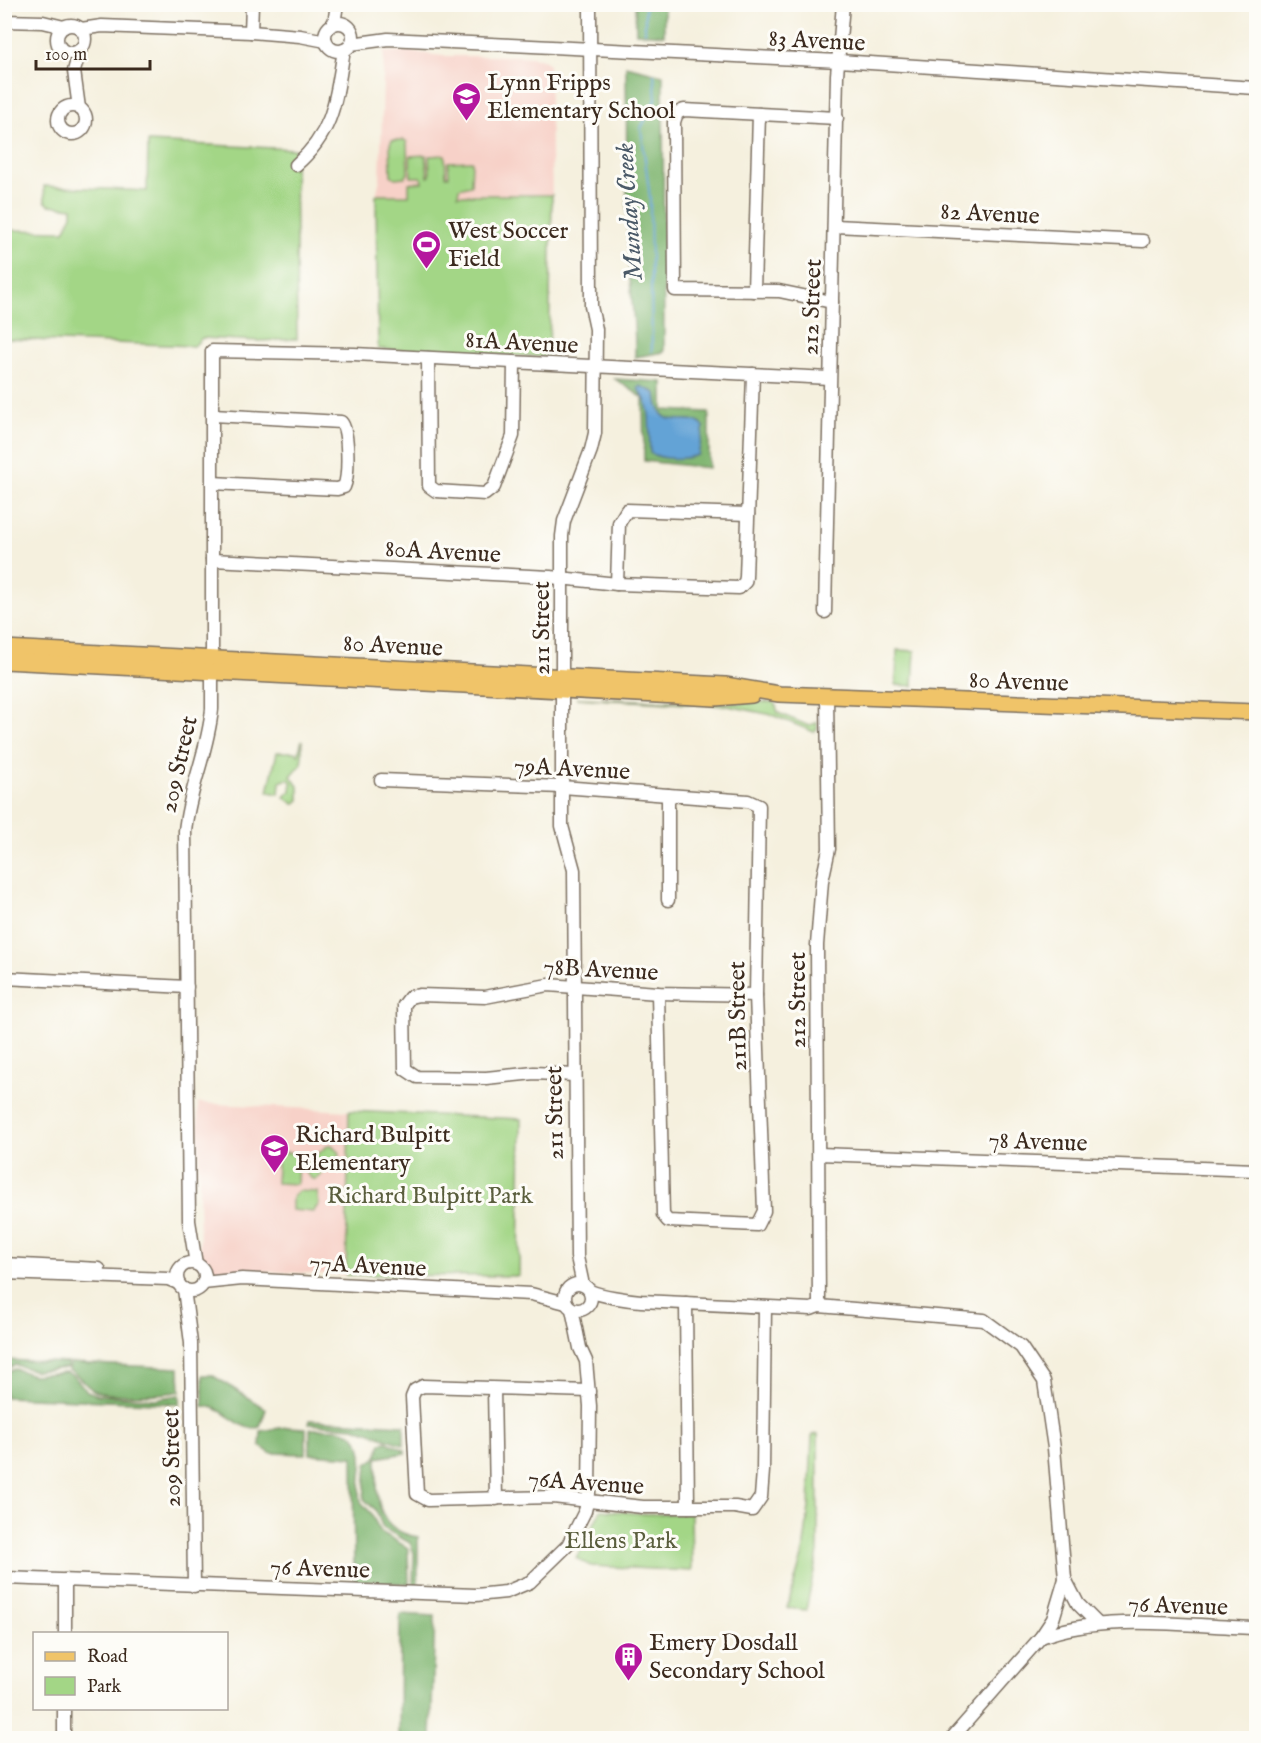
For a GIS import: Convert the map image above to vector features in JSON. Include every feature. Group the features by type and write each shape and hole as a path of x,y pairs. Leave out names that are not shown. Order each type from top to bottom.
{"main road":[{"name":"80 Avenue","path":"4,648 212,665 562,682 725,685 779,694 1257,712"},
{"name":"80 Avenue","path":"4,662 212,665"}],"street":[{"path":"251,32 252,4"},
{"path":"297,165 322,137 337,98 340,4"},
{"name":"211 Street","path":"587,1501 589,1391 584,1355 586,1347 578,1297 574,1075 574,870 562,826 561,579 564,521 593,442 596,329 591,306 590,4"},
{"name":"212 Street","path":"825,612 829,378 839,61 843,4"},
{"path":"4,21 36,24 43,22 60,31"},
{"path":"73,25 82,40 74,71 79,108 85,115 86,124 81,131 72,134 64,131 59,124 60,115 66,108 69,69 63,51 57,43 60,31 73,25"},
{"name":"83 Avenue","path":"82,40 108,27 251,32 839,61 1257,88"},
{"path":"63,51 72,53 82,40"},
{"path":"66,108 79,108"},
{"path":"832,302 779,291 675,290 674,122 677,113 684,110 837,118"},
{"path":"754,291 759,114"},
{"name":"82 Avenue","path":"835,226 1143,241"},
{"name":"81A Avenue","path":"212,351 428,358 829,378"},
{"name":"209 Street","path":"194,1586 185,831 187,809 210,729 212,351"},
{"path":"428,358 431,489 485,494 491,492 513,435 514,362"},
{"path":"617,584 619,523 623,513 640,509 748,514 753,374"},
{"path":"212,483 330,489 344,487 347,464 343,423 329,420 213,415"},
{"name":"80A Avenue","path":"212,560 734,590 743,585 748,514"},
{"name":"212 Street","path":"819,1306 817,945 822,881 830,849 827,696"},
{"name":"79A Avenue","path":"381,780 562,787 748,801 759,806"},
{"path":"668,795 668,900"},
{"name":"211B Street","path":"658,993 663,1215 668,1221 745,1226 759,1224 764,1211 756,995 759,806"},
{"path":"4,978 187,987"},
{"name":"78B Avenue","path":"574,1075 534,1073 486,1078 417,1077 405,1069 404,1005 410,998 419,994 485,997 534,986 658,993 756,995"},
{"name":"78 Avenue","path":"819,1155 850,1154 867,1157 1257,1170"},
{"path":"4,1263 190,1277"},
{"path":"4,1273 168,1280 190,1277"},
{"name":"77A Avenue","path":"190,1277 578,1297 616,1295 622,1299 811,1309 819,1306 984,1320 1021,1347 1044,1381 1054,1448 1065,1579"},
{"path":"686,1303 688,1507"},
{"name":"76A Avenue","path":"494,1389 423,1386 415,1390 412,1397 415,1488 418,1496 428,1500 553,1497 643,1507 735,1507 752,1510 761,1497 763,1471 765,1307"},
{"path":"496,1499 494,1389 589,1391"},
{"name":"76 Avenue","path":"4,1578 476,1594 506,1592 530,1582 568,1545 577,1531 587,1501"},
{"path":"952,1738 1041,1637 1053,1619 1065,1579"},
{"name":"76 Avenue","path":"1065,1579 1078,1604 1097,1623"},
{"path":"64,1632 65,1580"},
{"name":"76 Avenue","path":"1041,1637 1060,1629 1097,1623 1257,1628"},
{"path":"64,1710 64,1738"}],"shaded area":[{"name":"Lynn Fripps Elementary School","path":"407,51 442,56 521,56 539,58 549,64 552,195 376,195 380,179 384,52"},
{"name":"Richard Bulpitt Elementary","path":"198,1103 349,1111 346,1275 213,1269 203,1262 200,1255"}],"green space":[{"path":"635,5 664,5 664,35 636,33"},
{"path":"626,66 663,75 664,352 635,357 628,237"},
{"path":"392,140 407,142 408,174 405,177 395,178 391,175 390,144"},
{"path":"148,142 295,149 297,339 259,341 202,338 194,346 5,339 5,230 64,231 72,215 72,208 49,205 45,201 44,186 147,191"},
{"path":"426,155 428,177 430,176 429,156 445,155 446,176 449,176 448,162 472,161 471,185 459,188 458,195 552,195 549,357 378,349 376,195 409,195 409,183 422,182 421,177 411,177 410,156"},
{"path":"615,379 663,382 663,410 709,412 709,468 644,461 643,398","holes":["645,389 653,391 658,406 669,420 690,420 704,427 651,453 650,412"]},
{"path":"897,650 915,651 913,686 896,685"},
{"path":"576,698 726,703 775,702 778,713 809,726 817,722 817,730 814,732 772,715 728,706"},
{"path":"302,740 302,763 291,776 299,788 299,800 294,804 284,797 291,791 291,782 288,779 280,782 279,794 268,792 277,752 296,752 298,755"},
{"name":"Richard Bulpitt Park","path":"349,1111 521,1119 519,1276 346,1275"},
{"path":"328,1145 332,1145 340,1153 339,1158 316,1179 312,1179 304,1171 304,1166"},
{"path":"278,1152 298,1153 297,1184 276,1183"},
{"path":"298,1191 317,1192 319,1204 313,1212 292,1210 292,1198"},
{"path":"5,1360 68,1363 67,1368 35,1371 16,1365 5,1369"},
{"path":"70,1363 179,1368 180,1391 137,1395 102,1393 91,1389 69,1370"},
{"path":"15,1369 33,1375 66,1372 74,1376 87,1391 98,1395 155,1399 180,1395 180,1404 5,1397 5,1372"},
{"path":"203,1375 212,1375 266,1409 260,1427 245,1427 219,1410 203,1406"},
{"path":"310,1420 404,1425 404,1445 354,1427 309,1424"},
{"path":"287,1427 306,1428 306,1454 270,1453 260,1446 261,1431"},
{"path":"310,1429 348,1432 359,1442 362,1452 361,1502 370,1512 381,1532 408,1548 409,1584 354,1581 353,1457 310,1454"},
{"path":"818,1434 818,1552 806,1610 787,1608 803,1553 809,1507 812,1435"},
{"path":"387,1442 405,1450 405,1453 377,1458 378,1497 385,1519 393,1527 403,1533 418,1537 418,1585 413,1584 414,1553 410,1543 383,1528 376,1511 364,1499 367,1464 376,1458 381,1443"},
{"name":"Ellens Park","path":"601,1510 645,1514 691,1514 692,1571 591,1566 576,1558"},
{"path":"400,1614 435,1616 431,1738 399,1738"}],"water":[{"path":"640,386 656,393 658,407 668,419 690,420 704,427 698,455 674,458 650,453 648,411 638,389"}],"waterway":[{"name":"Munday Creek","path":"645,32 645,9 649,4"},
{"name":"Munday Creek","path":"652,351 650,198 641,128 656,99 654,74"}],"place":[{"name":"Lynn Fripps Elementary School","path":"466,122"},
{"name":"West Soccer Field","path":"427,270"},
{"name":"Richard Bulpitt Elementary","path":"274,1174"},
{"name":"Emery Dosdall Secondary School","path":"628,1682"}]}
